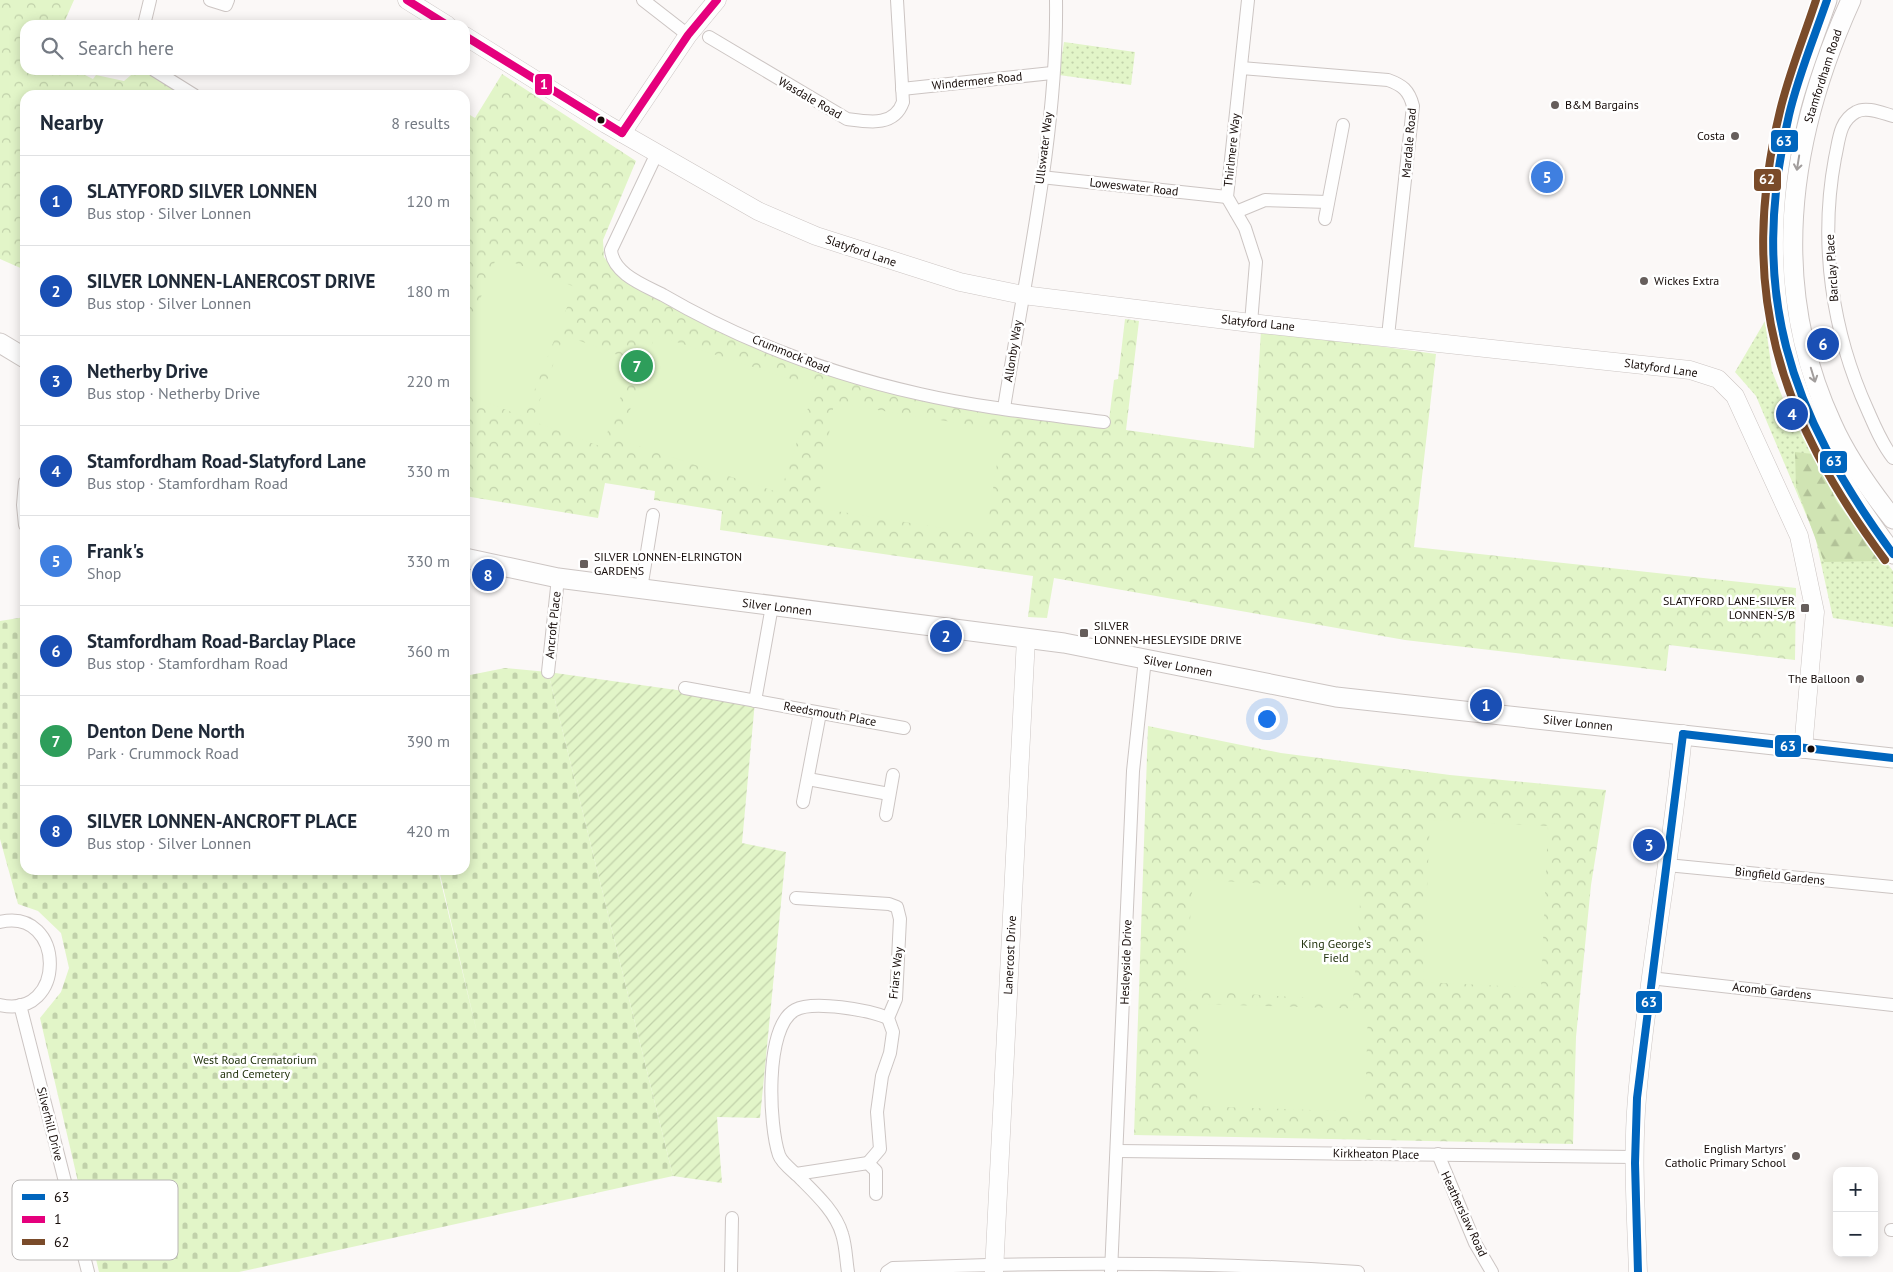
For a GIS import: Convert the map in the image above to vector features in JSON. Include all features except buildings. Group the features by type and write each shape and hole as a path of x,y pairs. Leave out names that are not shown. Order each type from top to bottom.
{"main road":[{"name":"Stamfordham Road","path":"1827,0 1791,106 1779,162 1774,249 1779,309 1791,370 1811,421 1841,478 1893,554"},
{"name":"Stamfordham Road","path":"1851,0 1819,85 1800,151 1792,229 1794,289 1810,363 1832,424 1857,468 1893,520"},
{"path":"0,343 20,355"},
{"name":"Silver Lonnen","path":"470,559 558,578 1064,643 1336,697 1893,758"}],"street":[{"path":"145,20 150,0"},
{"path":"210,0 226,5 228,0"},
{"path":"407,0 439,20"},
{"path":"643,0 688,35"},
{"path":"622,134 688,35 717,0"},
{"name":"Wasdale Road","path":"709,37 847,119 868,122 892,118 899,112 903,102 897,0"},
{"name":"Ullswater Way","path":"1022,294 1041,177 1056,39 1056,0"},
{"name":"Thirlmere Way","path":"1248,0 1227,197 1253,247 1256,262 1251,323"},
{"name":"Slatyford Lane","path":"470,39 622,134 758,211 816,236 960,282 1022,294 1251,323 1388,336 1690,370 1718,379 1735,396 1799,536 1815,612 1803,749"},
{"name":"Mardale Road","path":"1241,68 1388,80 1402,85 1411,95 1413,106 1388,336"},
{"name":"Windermere Road","path":"902,89 1052,74"},
{"path":"162,75 186,90"},
{"name":"Barclay Place","path":"1893,116 1868,110 1858,110 1842,125 1828,193 1828,222 1829,260 1835,312 1842,344 1854,380 1884,447 1893,458"},
{"path":"1325,220 1343,125"},
{"name":"Crummock Road","path":"657,153 611,250 612,259 624,273 671,300 735,332 835,372 922,394 1104,422"},
{"name":"Loweswater Road","path":"1041,177 1227,197"},
{"path":"1236,212 1265,200 1328,202"},
{"name":"Allonby Way","path":"1004,408 1022,294"},
{"path":"640,589 653,515"},
{"name":"Ancroft Place","path":"548,672 558,578"},
{"path":"755,701 772,606"},
{"name":"Lanercost Drive","path":"994,1268 1026,638"},
{"name":"Hesleyside Drive","path":"1111,1268 1118,1151 1133,771 1145,659"},
{"name":"Reedsmouth Place","path":"685,688 904,728"},
{"path":"803,802 820,712"},
{"path":"1638,1272 1634,1157 1637,1099 1650,978 1667,865 1682,734"},
{"path":"886,815 893,775"},
{"path":"808,779 889,794"},
{"name":"Bingfield Gardens","path":"1667,865 1893,887"},
{"name":"Friars Way","path":"796,898 889,904 897,907 900,919 898,980 896,999 888,1018 893,1032 890,1053 882,1076 877,1112 880,1150 868,1163"},
{"path":"0,1005 20,1005 32,1000 45,986 52,967 51,954 46,942 38,932 28,925 1,918"},
{"name":"Acomb Gardens","path":"1650,978 1893,1005"},
{"name":"Silverhill Drive","path":"20,1005 65,1180"},
{"path":"848,1272 842,1234 834,1216 779,1157 774,1120 772,1082 777,1038 781,1024 795,1010 819,1006 877,1013 888,1018"},
{"name":"Kirkheaton Place","path":"1118,1151 1634,1157"},
{"name":"Heatherslaw Road","path":"1438,1154 1475,1243 1492,1272"},
{"path":"796,1174 868,1163 876,1171 876,1194"},
{"path":"731,1272 732,1218"},
{"path":"887,1272 893,1268 1111,1268 1358,1272"}],"green space":[{"path":"0,0 74,0 65,20 20,20 20,75 85,75 93,79 96,75 124,81 131,75 151,75 174,90 20,90 20,268 0,259"},
{"path":"1064,42 1135,52 1131,85 1059,75"},
{"path":"502,74 636,161 603,240 604,257 617,275 669,305 752,345 1011,416 1108,428 1114,380 1118,379 1125,319 1139,321 1126,430 1254,448 1261,330 1436,354 1414,547 1796,588 1795,660 1669,645 1666,671 1405,640 1054,578 1047,618 1028,617 1033,576 720,530 722,511 654,500 655,491 605,483 598,518 470,497 470,115 475,118"},
{"path":"497,256 575,287 524,417 470,396 470,325"},
{"path":"1765,321 1772,371 1788,411 1840,501 1893,571 1893,627 1833,618 1815,536 1756,396 1735,372"},
{"path":"564,335 634,361 602,447 532,421"},
{"path":"655,335 815,387 780,493 620,440"},
{"path":"834,403 1002,430 986,535 817,508"},
{"path":"1795,452 1813,454 1837,502 1880,561 1824,562 1796,486"},
{"name":"West Road Crematorium and Cemetery","path":"20,618 20,875 439,875 478,1037 440,875 470,875 470,675 505,668 548,672 673,1176 239,1272 99,1272 96,1260 178,1260 178,1180 78,1180 40,1018 61,992 69,968 61,933 38,911 18,904 0,839 0,621"},
{"path":"548,672 755,701 742,843 786,852 760,1118 717,1117 722,1183 673,1176"},
{"name":"King George's Field","path":"1148,726 1281,753 1450,775 1606,790 1591,885 1576,1037 1573,1144 1134,1135"},
{"path":"1430,820 1548,826 1541,988 1423,982"},
{"path":"1193,879 1361,890 1353,1001 1185,990"},
{"path":"1200,1004 1368,1009 1365,1112 1197,1106"}],"transit line":[{"name":"1","path":"407,0 439,20"},
{"name":"1","path":"622,133 688,35 717,0"},
{"name":"62","path":"1816,0 1792,69 1780,111 1768,176 1763,236 1766,294 1776,349 1793,402 1817,454 1848,507 1885,560"},
{"name":"63","path":"1827,0 1793,100 1777,179 1773,238 1776,294 1786,347 1803,399 1827,450 1857,501 1893,554"},
{"name":"1","path":"470,39 622,133"},
{"name":"63","path":"1683,734 1893,758"},
{"name":"63","path":"1638,1272 1635,1163 1637,1098 1683,734"}],"place":[{"name":"B&M Bargains","path":"1555,105"},
{"name":"Costa","path":"1735,136"},
{"name":"Frank's","path":"1547,177"},
{"name":"Wickes Extra","path":"1644,281"},
{"name":"Stamfordham Road-Barclay Place","path":"1823,344"},
{"name":"Denton Dene North","path":"637,366"},
{"name":"Stamfordham Road-Slatyford Lane","path":"1792,414"},
{"name":"SILVER LONNEN-ELRINGTON GARDENS","path":"584,564"},
{"name":"SILVER LONNEN-ANCROFT PLACE","path":"488,575"},
{"name":"SLATYFORD LANE-SILVER LONNEN-S/B","path":"1805,608"},
{"name":"SILVER LONNEN-HESLEYSIDE DRIVE","path":"1084,633"},
{"name":"SILVER LONNEN-LANERCOST DRIVE","path":"946,636"},
{"name":"The Balloon","path":"1860,679"},
{"name":"SLATYFORD SILVER LONNEN","path":"1486,705"},
{"name":"Netherby Drive","path":"1649,845"},
{"name":"English Martyrs' Catholic Primary School","path":"1796,1156"}]}
